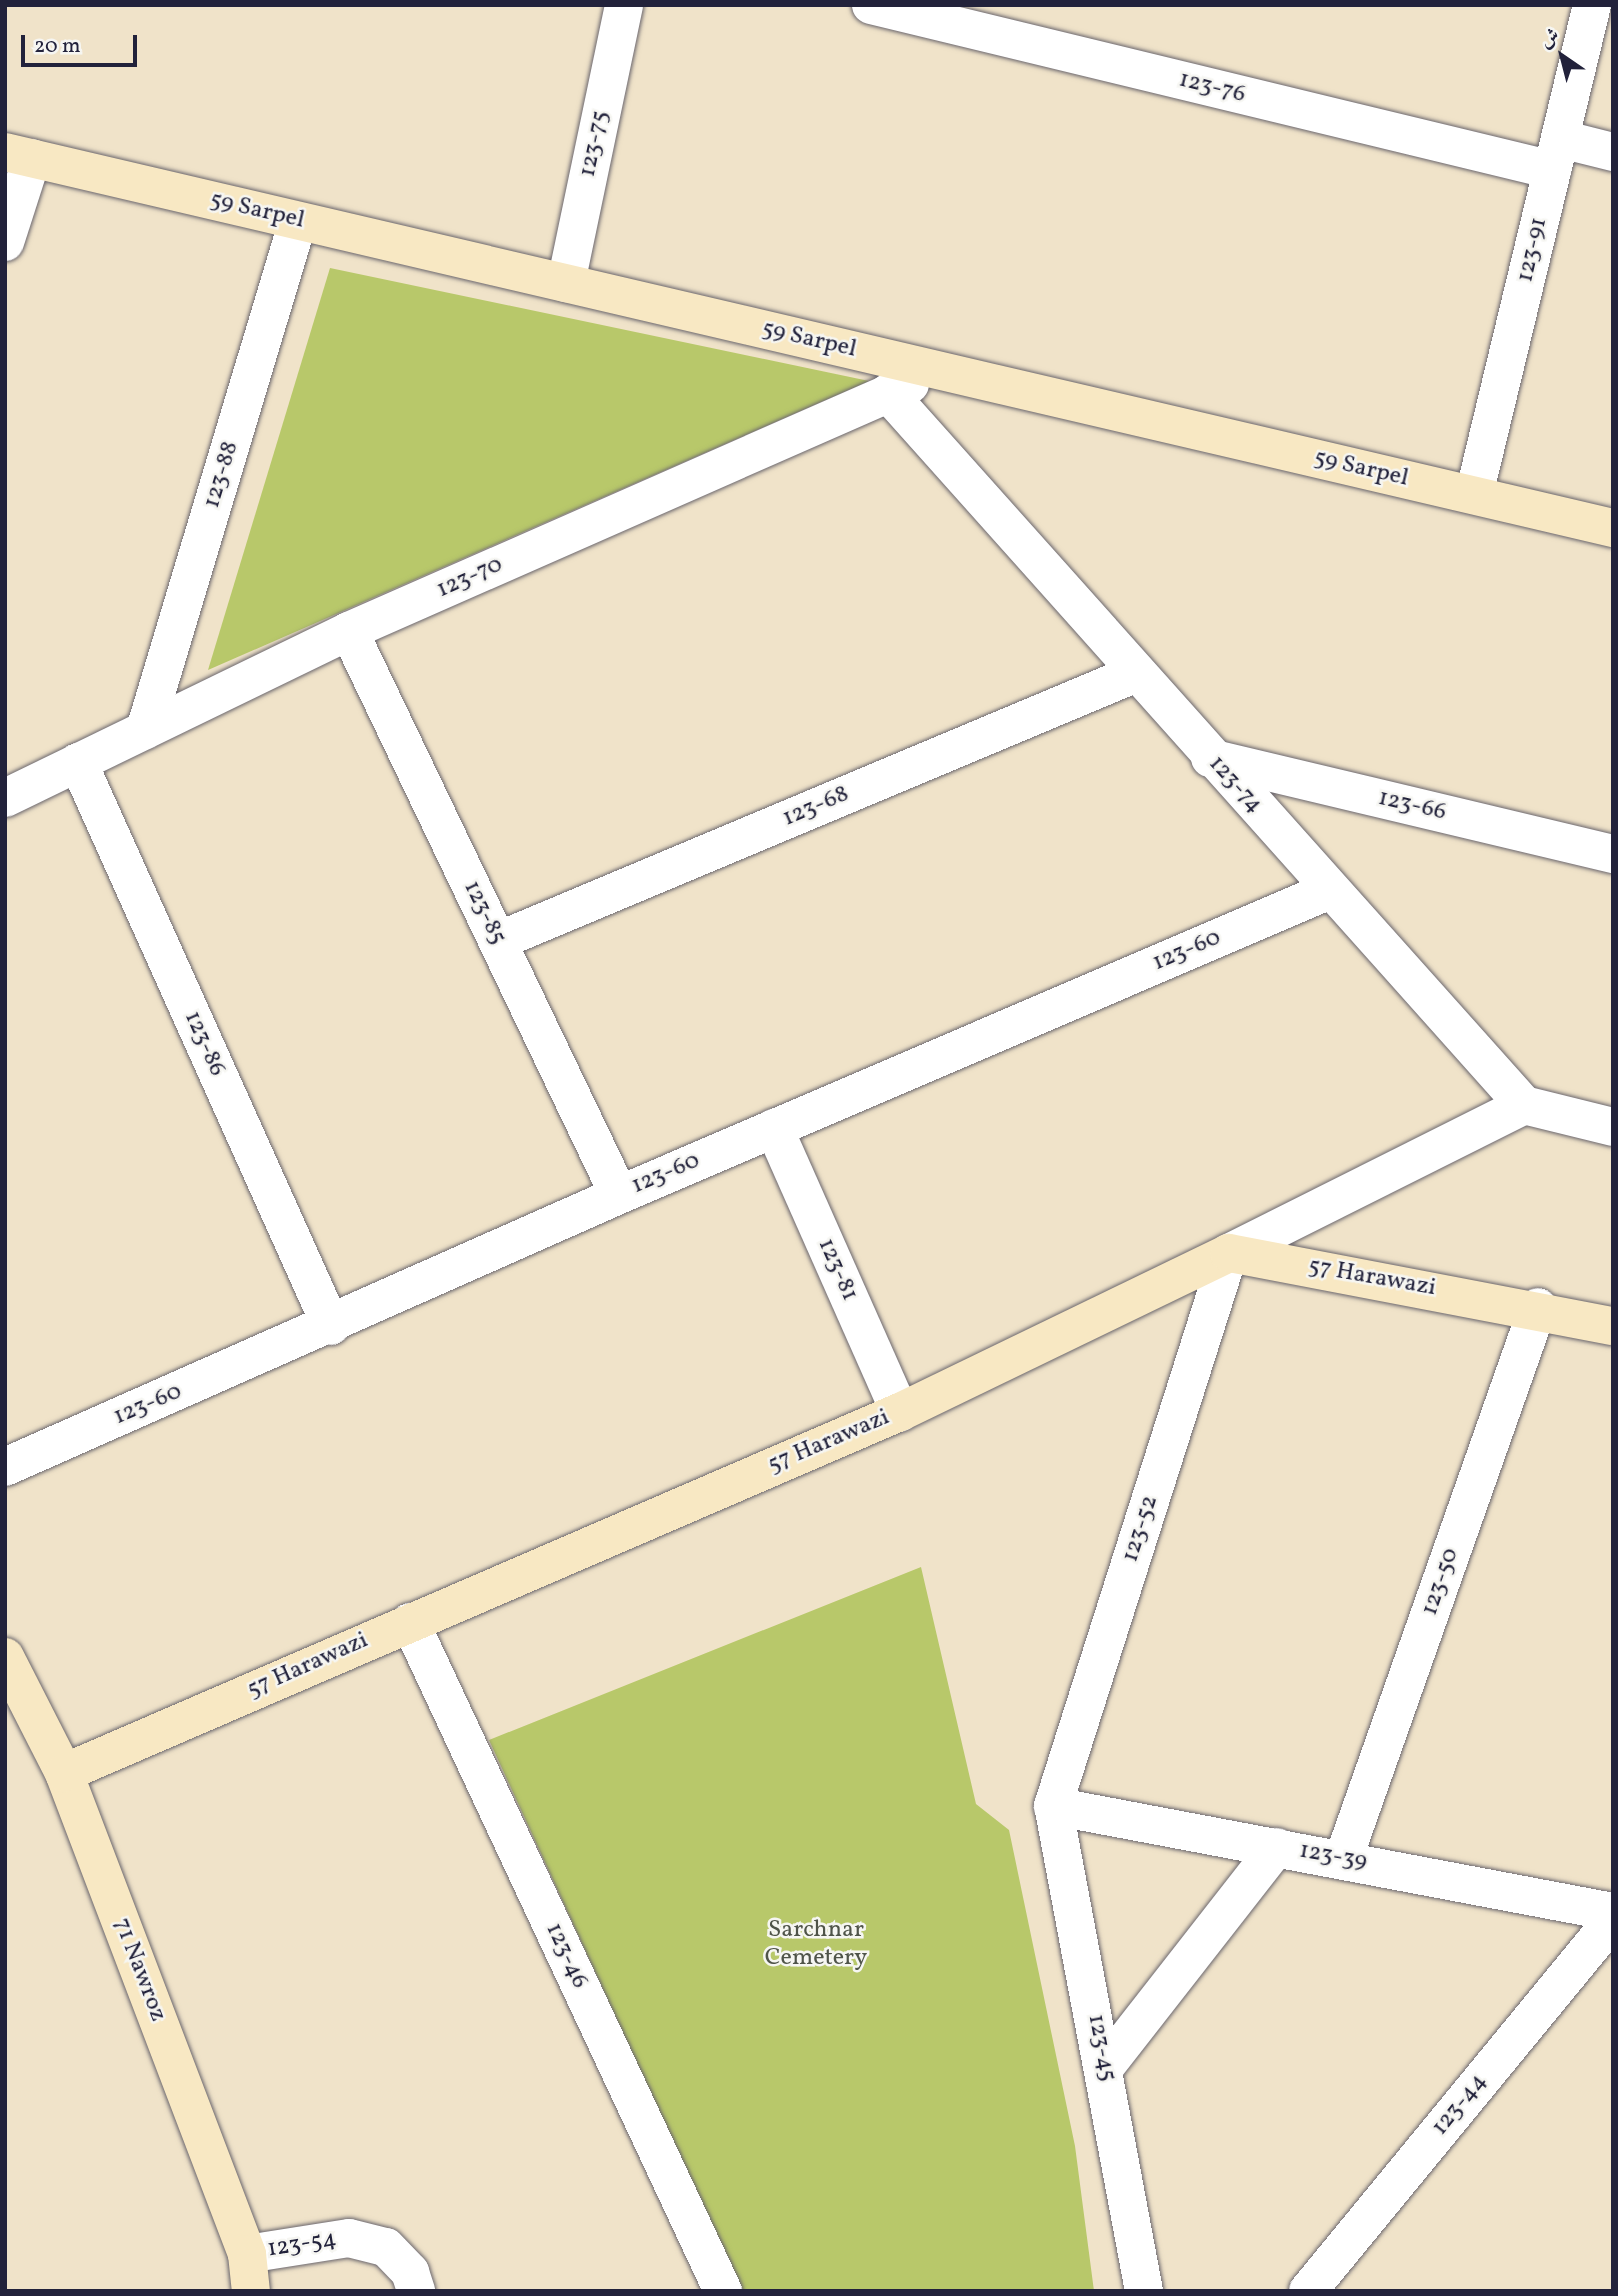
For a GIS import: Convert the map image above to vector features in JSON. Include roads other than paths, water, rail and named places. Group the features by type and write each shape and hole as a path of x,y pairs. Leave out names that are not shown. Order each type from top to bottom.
{"street":[{"name":"123-75","path":"566,283 624,5"},
{"name":"123-76","path":"872,5 1556,155 1613,152"},
{"name":"123-91","path":"1474,495 1592,5"},
{"name":"59 Sarpel","path":"19,155 1613,528"},
{"path":"5,242 19,155"},
{"name":"123-88","path":"145,730 298,221"},
{"name":"123-70","path":"5,798 349,631 941,370"},
{"name":"123-74","path":"888,393 1134,674 1524,1105"},
{"name":"123-85","path":"349,631 619,1195"},
{"name":"123-68","path":"498,941 1134,674"},
{"name":"123-66","path":"1210,758 1613,854"},
{"name":"123-86","path":"78,762 331,1326"},
{"name":"123-60","path":"5,1467 331,1326 619,1195 1330,890"},
{"path":"1229,1253 1524,1105 1613,1126"},
{"name":"123-81","path":"774,1128 900,1412"},
{"name":"57 Harawazi","path":"64,1773 900,1412 1229,1253 1538,1307 1613,1326"},
{"name":"123-52","path":"1053,1806 1229,1253"},
{"name":"123-50","path":"1344,1857 1538,1307"},
{"name":"123-46","path":"410,1622 723,2291"},
{"name":"71 Nawroz","path":"5,1657 64,1773 249,2272"},
{"name":"123-39","path":"1053,1806 1344,1857 1613,1912"},
{"name":"123-45","path":"1053,1806 1105,2067 1144,2291"},
{"path":"1105,2067 1277,1847"},
{"name":"123-44","path":"1308,2291 1613,1920"},
{"name":"123-54","path":"249,2272 349,2238 386,2246 410,2272 416,2291"}],"park label":[{"name":"Sarchnar Cemetery","path":"816,1945"}]}
